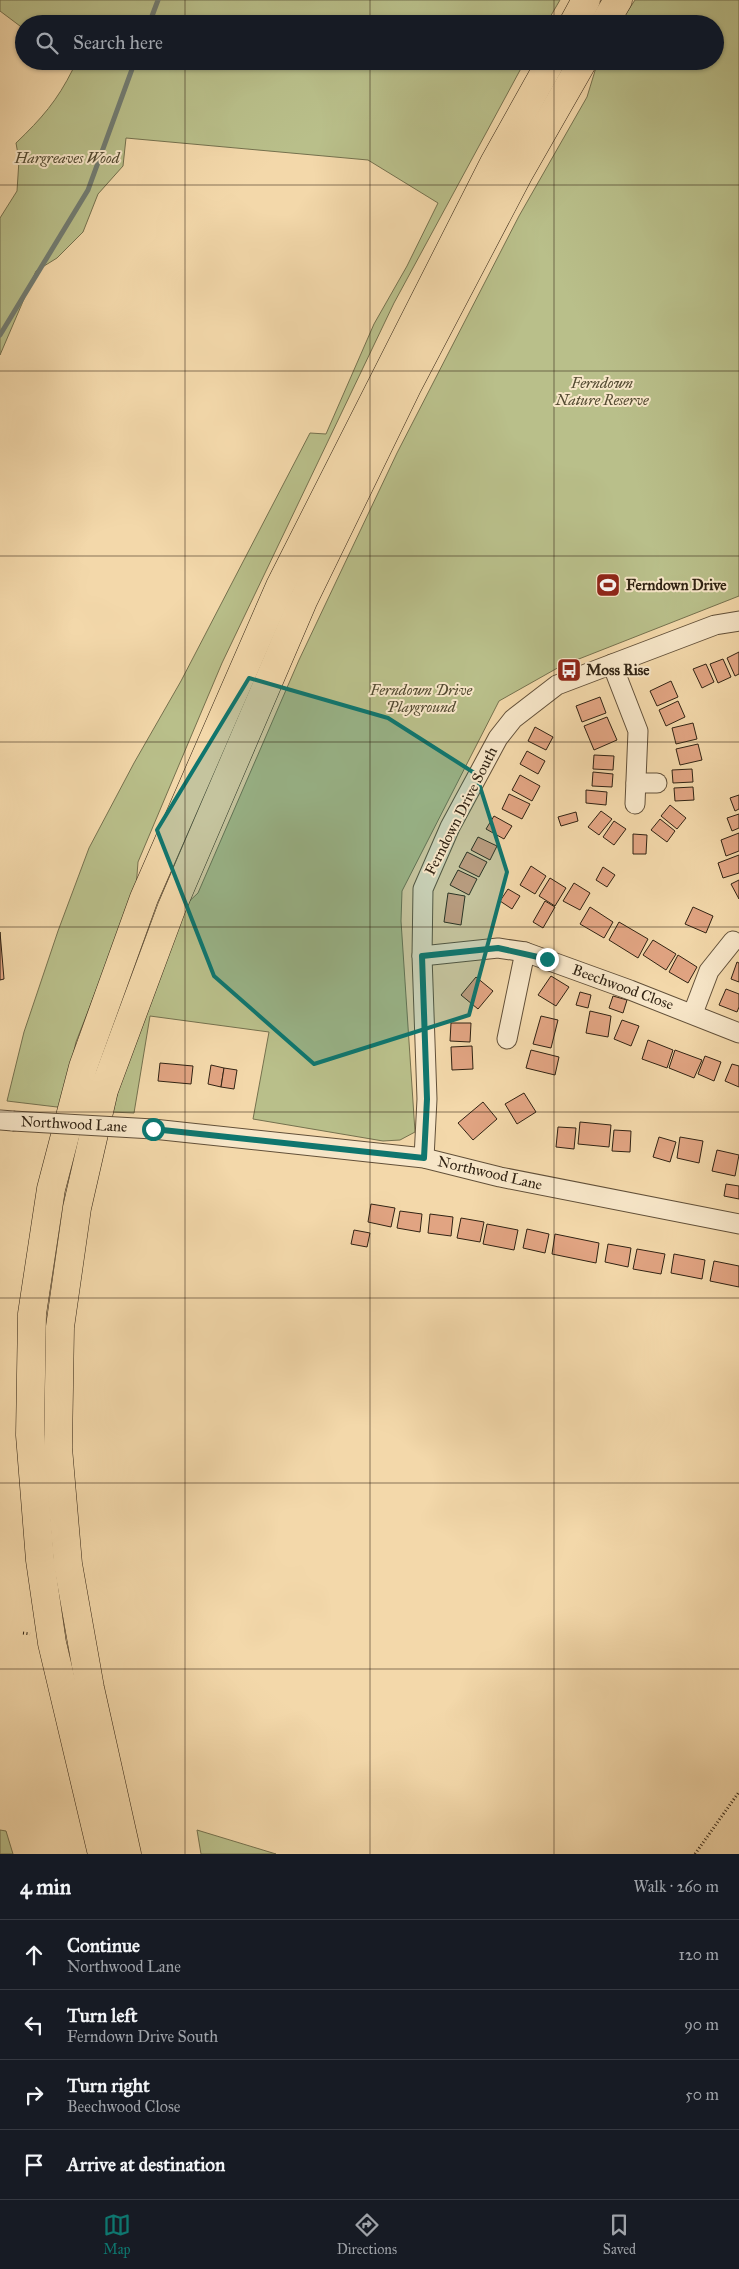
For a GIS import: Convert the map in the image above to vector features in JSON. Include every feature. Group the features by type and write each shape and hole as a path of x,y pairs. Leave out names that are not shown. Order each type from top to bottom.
{"highway":[{"path":"578,15 586,0"},
{"path":"609,15 618,0"},
{"path":"102,1854 52,1643 40,1560 30,1435 32,1314 51,1189 83,1067 144,898 280,586 494,163 547,70"},
{"path":"127,1854 90,1688 68,1564 58,1448 60,1327 76,1208 104,1090 172,907 303,601 426,350 518,173 578,70"}],"street":[{"name":"Ferndown Drive South","path":"424,1158 427,1099 422,956 423,889 450,827 498,738 513,719 557,685 715,625 739,621"},
{"path":"612,664 638,731 635,804"},
{"path":"636,782 657,783"},
{"name":"Beechwood Close","path":"693,1013 709,971 733,941"},
{"name":"Beechwood Close","path":"422,956 498,948 525,952 693,1013 739,1033"},
{"path":"507,1039 525,952"},
{"name":"Northwood Lane","path":"6,1120 153,1129 424,1158 500,1177 739,1224"}],"path":[{"path":"695,1854 739,1792"}],"highlighted area":[{"path":"249,678 388,718 476,774 507,872 469,1015 314,1064 214,976 157,830"}],"green space":[{"path":"0,0 560,0 551,15 15,15 15,22 0,11"},
{"path":"635,0 739,0 739,596 561,666 499,701 402,891 401,921 415,1132 400,1140 383,1141 253,1119 269,1032 150,1016 134,1113 111,1112 182,908 198,893 299,660 397,453 519,216 587,97 595,70 724,70 724,15 625,15"},
{"name":"Hargreaves Wood","path":"72,70 520,70 394,303 222,663 138,862 136,888 76,1042 61,1106 57,1107 7,1101 24,1032 58,931 89,848 134,763 181,681 310,433 326,434 374,324 407,266 438,203 368,160 126,138 123,166 98,194 83,232 57,258 36,271 0,355 0,218 17,191 19,160 16,143 48,109"},
{"path":"0,1830 6,1831 13,1854 0,1854"},
{"path":"197,1830 276,1854 201,1854"}],"building":[{"path":"739,652 739,674 735,676 727,658"},
{"path":"723,659 731,677 718,683 710,664"},
{"path":"706,664 714,682 702,688 693,669"},
{"path":"671,681 678,697 657,706 650,691"},
{"path":"600,697 606,713 582,722 576,706"},
{"path":"678,701 685,717 666,726 659,710"},
{"path":"607,717 617,740 594,750 584,726"},
{"path":"693,723 697,739 676,744 672,728"},
{"path":"535,727 553,737 546,750 528,741"},
{"path":"698,744 702,760 680,765 676,749"},
{"path":"527,751 545,761 538,774 520,764"},
{"path":"594,755 614,756 613,770 593,769"},
{"path":"692,769 693,782 673,783 672,770"},
{"path":"593,772 613,774 612,787 592,786"},
{"path":"520,775 540,786 532,801 512,790"},
{"path":"693,787 694,800 675,801 674,788"},
{"path":"586,790 607,792 606,805 586,803"},
{"path":"509,794 530,804 522,819 502,809"},
{"path":"739,795 739,809 735,811 730,798"},
{"path":"670,805 686,818 677,829 661,816"},
{"path":"601,811 612,819 599,835 588,827"},
{"path":"576,812 578,821 561,826 558,817"},
{"path":"739,814 739,828 732,831 727,818"},
{"path":"494,816 512,826 504,839 486,829"},
{"path":"660,819 675,831 667,842 651,830"},
{"path":"614,821 626,829 614,845 603,837"},
{"path":"739,833 739,851 726,856 721,840"},
{"path":"633,834 647,835 646,854 633,854"},
{"path":"478,837 497,846 490,860 471,850"},
{"path":"467,852 487,862 479,877 459,867"},
{"path":"739,855 739,873 723,878 718,863"},
{"path":"531,866 546,876 535,894 520,885"},
{"path":"603,867 615,875 607,887 596,880"},
{"path":"458,870 477,879 469,895 450,885"},
{"path":"550,878 566,888 555,906 539,896"},
{"path":"739,880 739,899 731,884"},
{"path":"574,883 590,893 580,910 563,901"},
{"path":"508,889 520,896 512,909 500,901"},
{"path":"448,893 465,896 461,925 444,922"},
{"path":"545,901 555,907 543,928 533,922"},
{"path":"590,907 613,922 604,938 580,924"},
{"path":"693,907 713,916 706,933 685,924"},
{"path":"619,922 648,939 638,958 609,940"},
{"path":"0,932 4,979 0,980"},
{"path":"653,940 676,954 666,970 643,955"},
{"path":"678,955 697,967 688,983 669,972"},
{"path":"737,962 739,963 739,982 731,979"},
{"path":"551,976 569,987 556,1006 538,995"},
{"path":"476,977 493,991 478,1009 461,995"},
{"path":"726,989 739,994 737,1012 719,1005"},
{"path":"580,992 591,995 588,1008 576,1005"},
{"path":"613,996 627,1000 623,1013 609,1008"},
{"path":"590,1011 611,1016 608,1037 586,1033"},
{"path":"541,1016 558,1020 551,1048 533,1044"},
{"path":"622,1020 639,1026 631,1046 614,1039"},
{"path":"451,1023 471,1023 470,1042 450,1041"},
{"path":"648,1040 673,1050 667,1068 642,1059"},
{"path":"472,1046 473,1069 452,1070 451,1047"},
{"path":"531,1050 559,1057 555,1075 526,1068"},
{"path":"675,1050 702,1060 694,1078 669,1068"},
{"path":"705,1056 721,1062 714,1081 698,1074"},
{"path":"160,1063 193,1066 191,1084 158,1081"},
{"path":"732,1064 739,1066 739,1087 725,1081"},
{"path":"211,1065 224,1068 221,1087 208,1084"},
{"path":"224,1068 237,1070 234,1089 221,1087"},
{"path":"524,1093 536,1112 517,1124 505,1104"},
{"path":"483,1102 497,1119 473,1140 458,1123"},
{"path":"580,1122 611,1125 609,1147 578,1144"},
{"path":"558,1127 576,1128 574,1149 556,1147"},
{"path":"614,1130 631,1131 630,1152 612,1151"},
{"path":"659,1137 676,1142 670,1162 653,1157"},
{"path":"680,1137 703,1141 699,1163 677,1158"},
{"path":"717,1150 739,1155 735,1176 712,1171"},
{"path":"726,1184 739,1186 739,1199 724,1196"},
{"path":"371,1204 395,1208 391,1227 368,1222"},
{"path":"400,1211 422,1214 420,1232 397,1228"},
{"path":"430,1214 453,1217 451,1236 428,1233"},
{"path":"461,1218 484,1222 480,1242 457,1238"},
{"path":"487,1224 518,1230 514,1250 483,1244"},
{"path":"527,1229 549,1234 545,1253 523,1248"},
{"path":"354,1230 370,1233 367,1247 351,1244"},
{"path":"555,1234 599,1243 596,1263 552,1254"},
{"path":"608,1244 631,1248 628,1267 605,1262"},
{"path":"637,1249 665,1254 661,1274 633,1269"},
{"path":"674,1254 705,1260 702,1279 671,1273"},
{"path":"714,1261 739,1266 739,1287 710,1281"}],"waterway":[{"path":"152,15 158,0"},
{"path":"0,335 88,190 132,70"}],"place":[{"name":"Ferndown Drive","path":"608,585"},
{"name":"Moss Rise","path":"569,670"}],"route":[{"path":"153,1129 263,1140 362,1153 424,1158 427,1099 422,956 498,948 525,952 547,959"}],"park label":[{"name":"Ferndown Nature Reserve","path":"602,392"},
{"name":"Ferndown Drive Playground","path":"421,698"}]}
